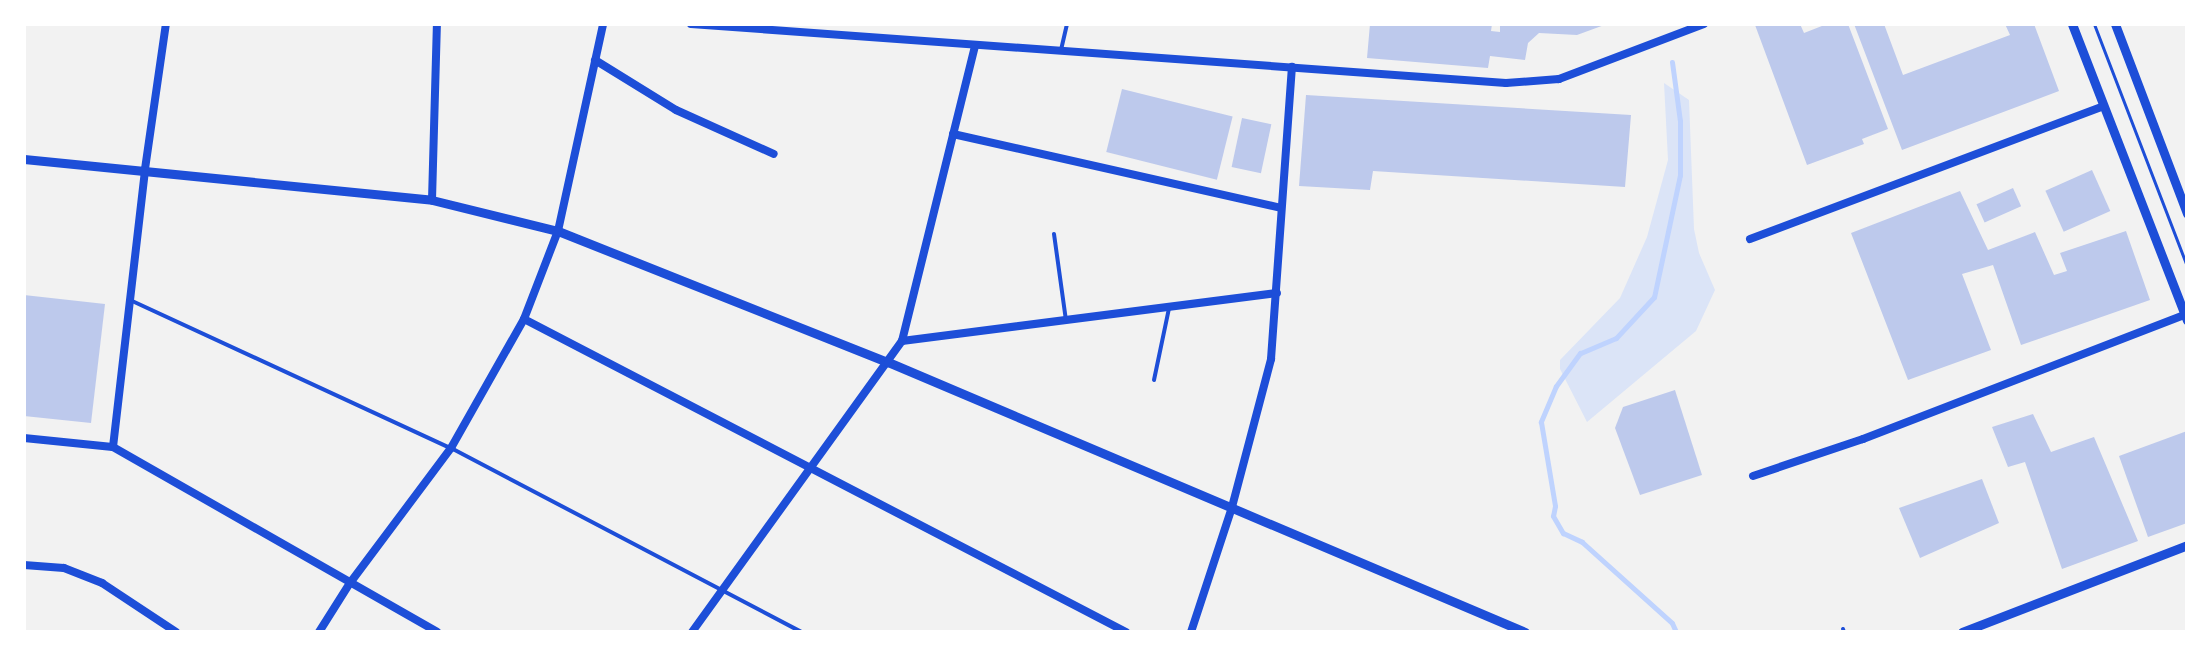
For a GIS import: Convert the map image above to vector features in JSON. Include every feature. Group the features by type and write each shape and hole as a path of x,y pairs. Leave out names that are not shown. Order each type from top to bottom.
{"street":[{"path":"113,447 145,169 166,24"},
{"path":"432,200 437,24"},
{"path":"319,632 350,583 451,448 524,319 558,231 603,24"},
{"path":"691,24 1506,83 1559,79 1704,24"},
{"path":"1753,476 1863,439 2186,317 2072,24"},
{"path":"2115,24 2187,214"},
{"path":"692,632 902,341 975,46"},
{"path":"595,60 676,110 774,154"},
{"path":"1191,632 1232,507 1271,359 1292,67"},
{"path":"1750,239 2102,107"},
{"path":"953,134 1281,208"},
{"path":"24,159 432,200 558,231 888,362 1522,631"},
{"path":"902,341 1277,293"},
{"path":"524,319 1126,632"},
{"path":"24,438 113,447 437,632"},
{"path":"1962,632 2187,545"},
{"path":"24,565 64,568 102,583 176,632"}],"lane":[{"path":"1060,52 1067,24"},
{"path":"1054,234 1066,320"},
{"path":"129,300 451,448 801,632"},
{"path":"1154,380 1169,308"}],"path":[{"path":"2094,24 2187,266"}],"shaded area":[{"path":"1664,83 1689,100 1694,229 1699,253 1715,290 1696,331 1587,422 1560,369 1560,360 1620,298 1647,237 1668,160"}],"building":[{"path":"1370,24 1492,24 1491,31 1500,32 1500,24 1607,24 1577,35 1539,33 1528,43 1525,60 1490,56 1488,68 1367,58"},
{"path":"1800,24 1804,33 1827,24 1848,24 1888,129 1862,139 1864,144 1807,165 1755,25"},
{"path":"1854,24 1884,24 1903,75 2010,35 2005,24 2034,24 2059,91 1902,150"},
{"path":"1122,89 1233,117 1217,180 1106,152"},
{"path":"1306,95 1631,115 1625,187 1373,171 1370,190 1299,186"},
{"path":"1242,118 1271,124 1261,173 1232,167"},
{"path":"2092,170 2110,211 2064,232 2045,191"},
{"path":"2013,188 2021,206 1985,223 1976,204"},
{"path":"1960,191 1988,250 2035,232 2054,275 2067,271 2060,253 2126,231 2150,300 2021,345 1993,265 1962,274 1991,350 1908,380 1851,233"},
{"path":"24,295 105,304 91,423 24,416"},
{"path":"1675,390 1702,475 1640,495 1615,428 1623,407"},
{"path":"2033,414 2051,452 2094,437 2138,541 2062,569 2025,462 2008,467 1992,427"},
{"path":"2187,431 2187,523 2148,537 2119,456"},
{"path":"1982,479 1999,523 1920,558 1899,508"}],"waterway":[{"path":"1672,62 1680,121 1680,175 1654,297 1616,338 1580,353 1556,386 1541,422 1555,506 1553,516 1563,533 1582,542 1672,623 1676,632"}]}
